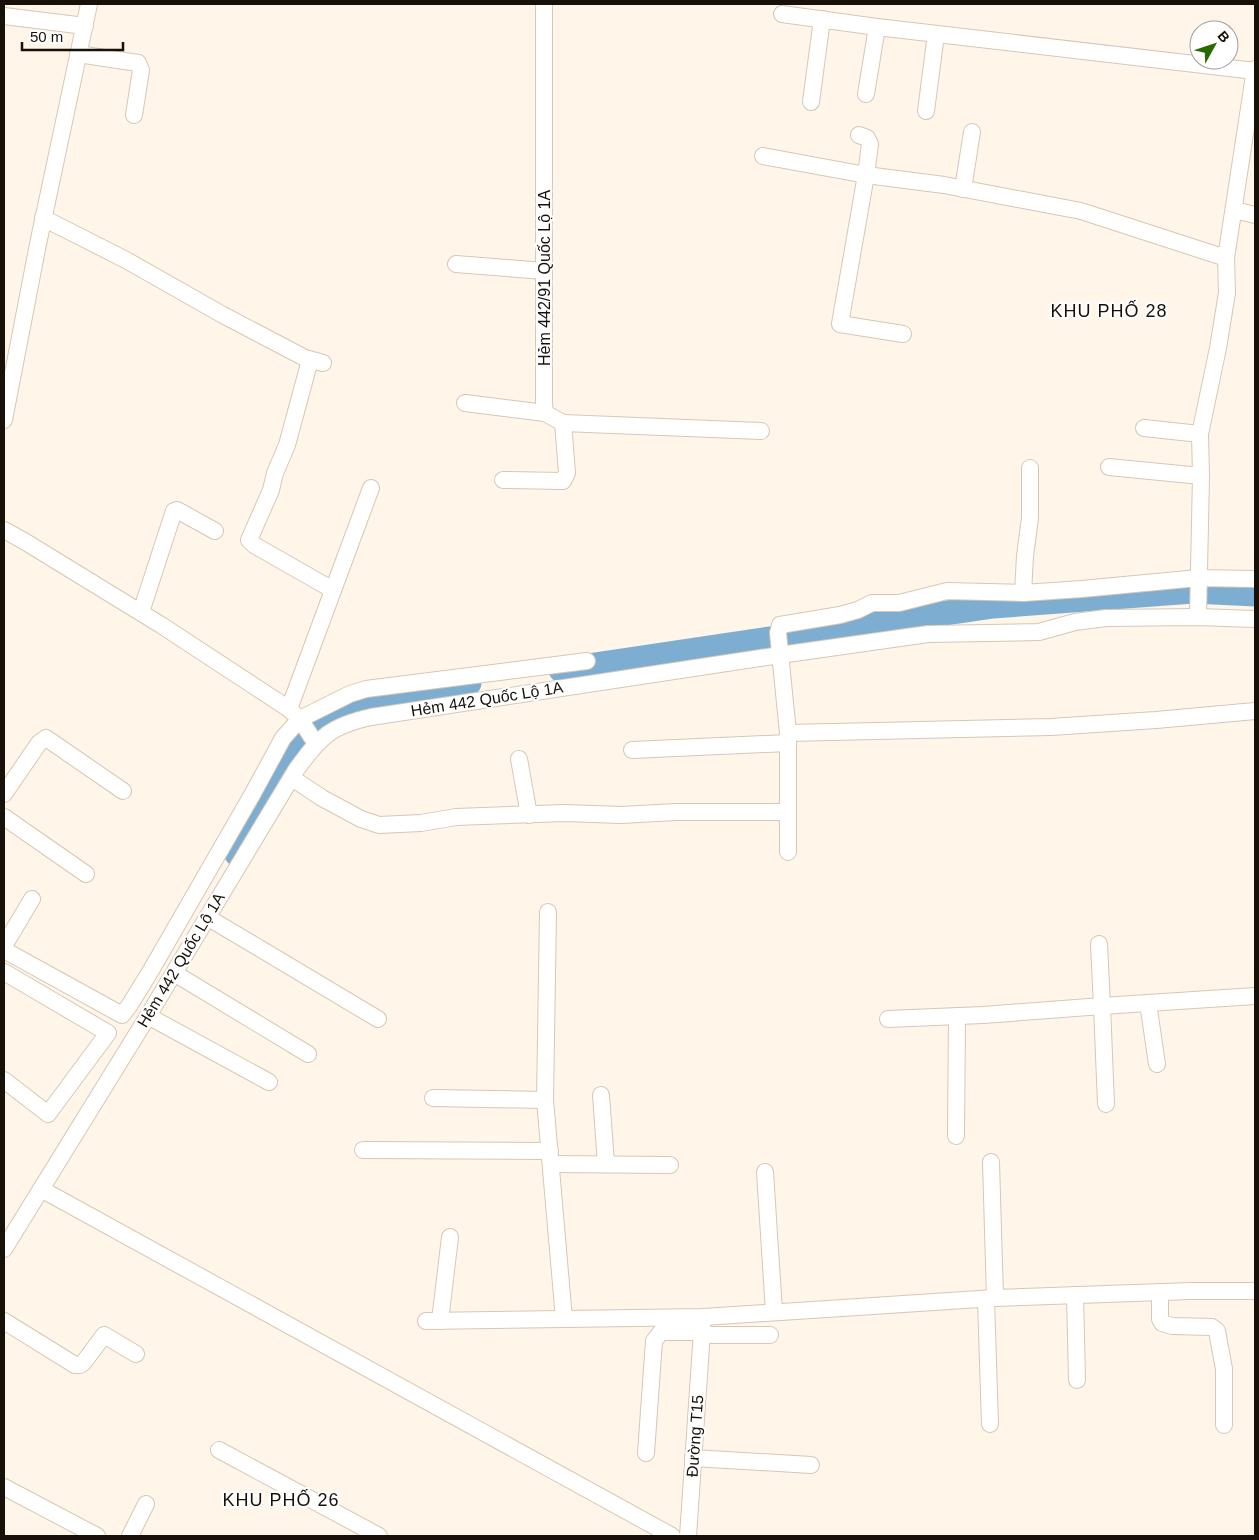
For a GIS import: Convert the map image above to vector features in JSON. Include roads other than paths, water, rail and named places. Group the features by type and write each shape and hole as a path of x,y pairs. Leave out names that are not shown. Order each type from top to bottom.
{"street":[{"path":"4,420 43,218 89,4"},
{"name":"Hẻm 442/91 Quốc Lộ 1A","path":"544,4 545,412"},
{"path":"782,14 1255,76 1226,258 1227,292 1218,348 1200,434 1198,612"},
{"path":"4,16 85,26"},
{"path":"811,102 822,19"},
{"path":"866,94 877,27"},
{"path":"926,111 936,34"},
{"path":"78,54 138,63 141,70 134,115"},
{"path":"963,189 972,132"},
{"path":"859,135 866,138 870,144 840,324 903,334"},
{"path":"763,156 866,175 963,189 1081,211 1226,258"},
{"path":"1234,210 1255,216"},
{"path":"43,218 317,362 275,473 271,490 249,540 254,545 333,590"},
{"path":"456,264 544,271"},
{"path":"464,403 545,412 563,423 761,431"},
{"path":"503,480 563,481 567,473 563,423"},
{"path":"1144,428 1200,434"},
{"path":"1109,467 1201,476"},
{"path":"1023,592 1030,518 1030,468"},
{"path":"4,950 120,1015 130,1006 252,795 295,714 333,590 370,488"},
{"path":"142,612 174,511 177,510 215,531"},
{"path":"4,530 142,612 295,714 312,738"},
{"path":"788,852 788,738 778,633 778,628 783,624 840,615 858,610 872,603 899,604 947,591 1023,592 1082,590 1198,581 1255,579"},
{"name":"Hẻm 442 Quốc Lộ 1A","path":"4,1249 292,778 312,738 351,721 371,717 780,653 928,634 1039,632 1075,622 1106,618 1198,612 1255,619"},
{"path":"295,714 366,689 587,661"},
{"path":"632,750 788,738 1051,728 1255,711"},
{"path":"4,794 39,743 46,738 122,791"},
{"path":"519,759 529,815"},
{"path":"292,778 322,798 353,815 379,825 421,823 456,817 565,813 621,815 676,812 788,812"},
{"path":"4,817 86,874"},
{"path":"4,946 32,899"},
{"path":"548,912 545,1100 564,1319"},
{"path":"207,917 378,1019"},
{"path":"1099,944 1106,1104"},
{"path":"4,972 108,1033 48,1114 4,1080"},
{"path":"174,973 308,1054"},
{"path":"888,1019 982,1015 1255,996"},
{"path":"1148,1003 1157,1064"},
{"path":"148,1016 268,1082"},
{"path":"956,1136 957,1016"},
{"path":"601,1095 606,1164"},
{"path":"433,1098 545,1100"},
{"path":"363,1150 551,1157 606,1164 670,1165"},
{"path":"990,1424 991,1162"},
{"path":"765,1172 774,1312"},
{"path":"42,1189 672,1536"},
{"path":"450,1237 433,1321 564,1319 770,1334"},
{"path":"646,1453 654,1341 661,1332 702,1328 774,1312 991,1298 1160,1292 1255,1291"},
{"path":"1160,1292 1160,1319 1162,1323 1172,1326 1212,1328 1217,1331 1224,1369 1224,1425"},
{"path":"1075,1295 1077,1380"},
{"path":"4,1321 75,1365 80,1365 84,1362 103,1336 136,1354"},
{"name":"Đường T15","path":"688,1536 702,1328"},
{"path":"219,1450 379,1536"},
{"path":"693,1458 811,1466"},
{"path":"4,1487 97,1536"},
{"path":"130,1536 146,1504"}],"waterway":[{"path":"561,670 993,606 1193,591 1255,594"},
{"path":"237,854 260,813 309,737 327,714 347,705 383,696 469,683"}],"district":[{"name":"KHU PHỐ 28","path":"1109,311"},
{"name":"KHU PHỐ 26","path":"281,1500"}]}
